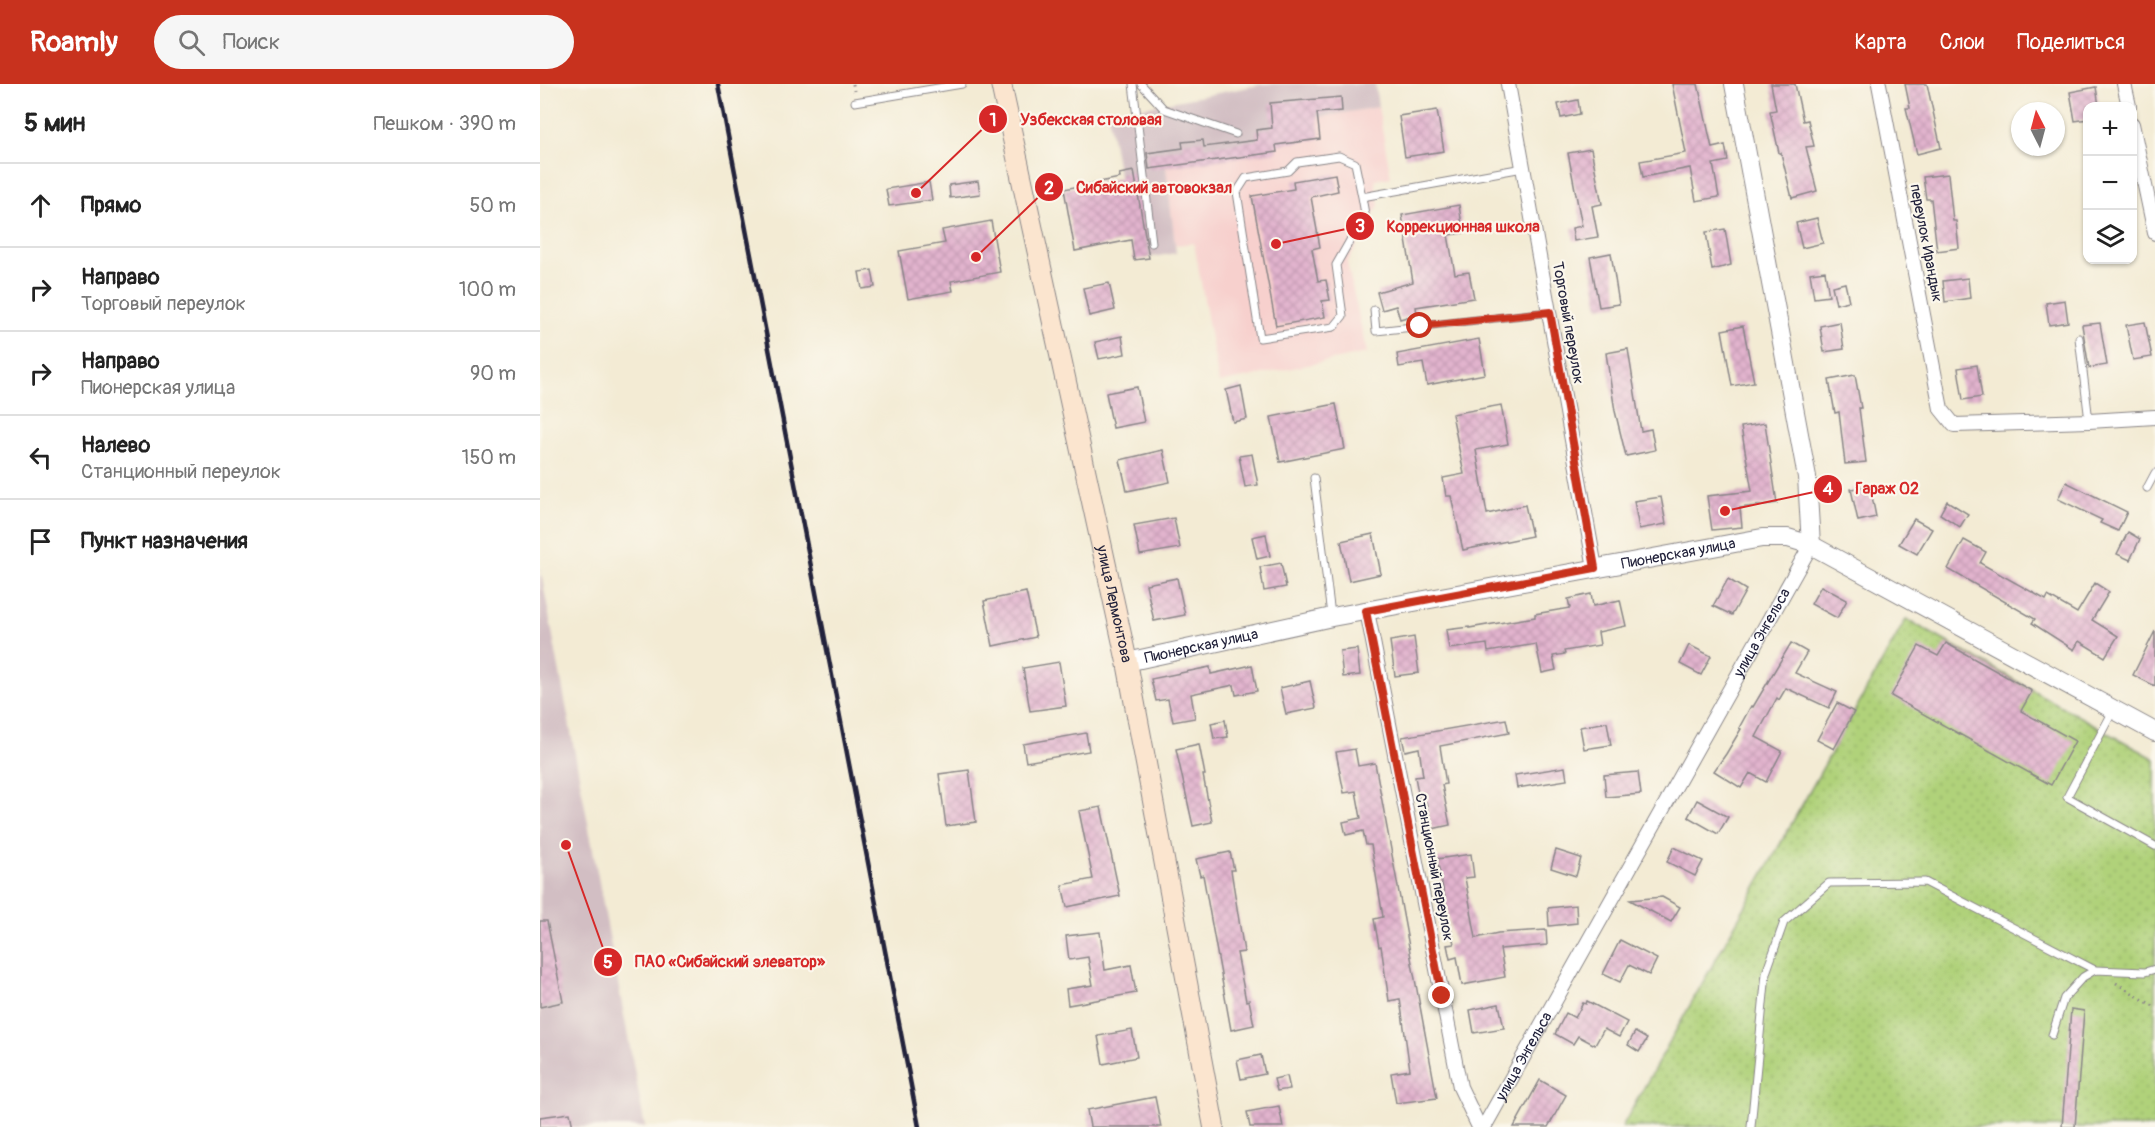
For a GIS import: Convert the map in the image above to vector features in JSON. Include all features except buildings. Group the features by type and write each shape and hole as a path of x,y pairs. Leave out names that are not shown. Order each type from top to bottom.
{"main road":[{"name":"улица Лермонтова","path":"1001,84 1127,662 1214,1127"}],"street":[{"name":"Торговый переулок","path":"1508,84 1595,568"},
{"path":"1734,84 1807,477 1810,545"},
{"name":"переулок Ирандык","path":"1879,84 1941,409 1954,424 2089,421"},
{"path":"2124,84 2128,102"},
{"path":"2137,144 2155,233"},
{"path":"2089,421 2155,417"},
{"name":"Пионерская улица","path":"1127,662 1332,617 1762,538 1788,538 1810,545 2155,732"},
{"name":"улица Энгельса","path":"1482,1127 1810,545"},
{"name":"Станционный переулок","path":"1366,611 1460,1087 1482,1127"}],"lane":[{"path":"855,102 962,84"},
{"path":"1133,84 1152,243"},
{"path":"1141,84 1164,109 1236,134"},
{"path":"1340,156 1355,163 1362,197 1365,214 1336,265 1343,316 1334,327 1260,338 1237,192 1246,178 1288,171 1297,162 1340,156"},
{"path":"1362,197 1523,168"},
{"path":"1374,310 1377,331 1550,312"},
{"path":"2079,338 2089,421"},
{"path":"2147,489 2155,473"},
{"path":"1314,478 1332,617"},
{"path":"2114,710 2067,797 2155,846"},
{"path":"1751,1127 1766,974 1784,922 1829,883 1925,882 2095,970 2145,972 2155,969"},
{"path":"2052,1035 2064,998 2083,977 2095,970"}],"path":[{"path":"2095,970 2155,1007"}],"shaded area":[{"path":"1265,84 1375,84 1378,107 1273,125 1277,152 1166,167 1176,253 1134,260 1108,114"},
{"path":"1378,107 1391,177 1375,180 1379,205 1347,263 1367,353 1219,383 1194,243 1175,245 1166,167 1273,125"},
{"path":"540,567 644,1122 645,1127 540,1127"}],"green space":[{"path":"1906,619 2155,759 2155,1127 1622,1127"}],"railway":[{"path":"718,84 919,1127"}],"place":[{"name":"Узбекская столовая","path":"916,193"},
{"name":"Коррекционная школа","path":"1276,244"},
{"name":"Сибайский автовокзал","path":"976,257"},
{"name":"Гараж 02","path":"1725,511"},
{"name":"ПАО «Сибайский элеватор»","path":"566,845"}],"route":[{"path":"1420,326 1550,312 1595,568 1366,611 1442,996"}]}
